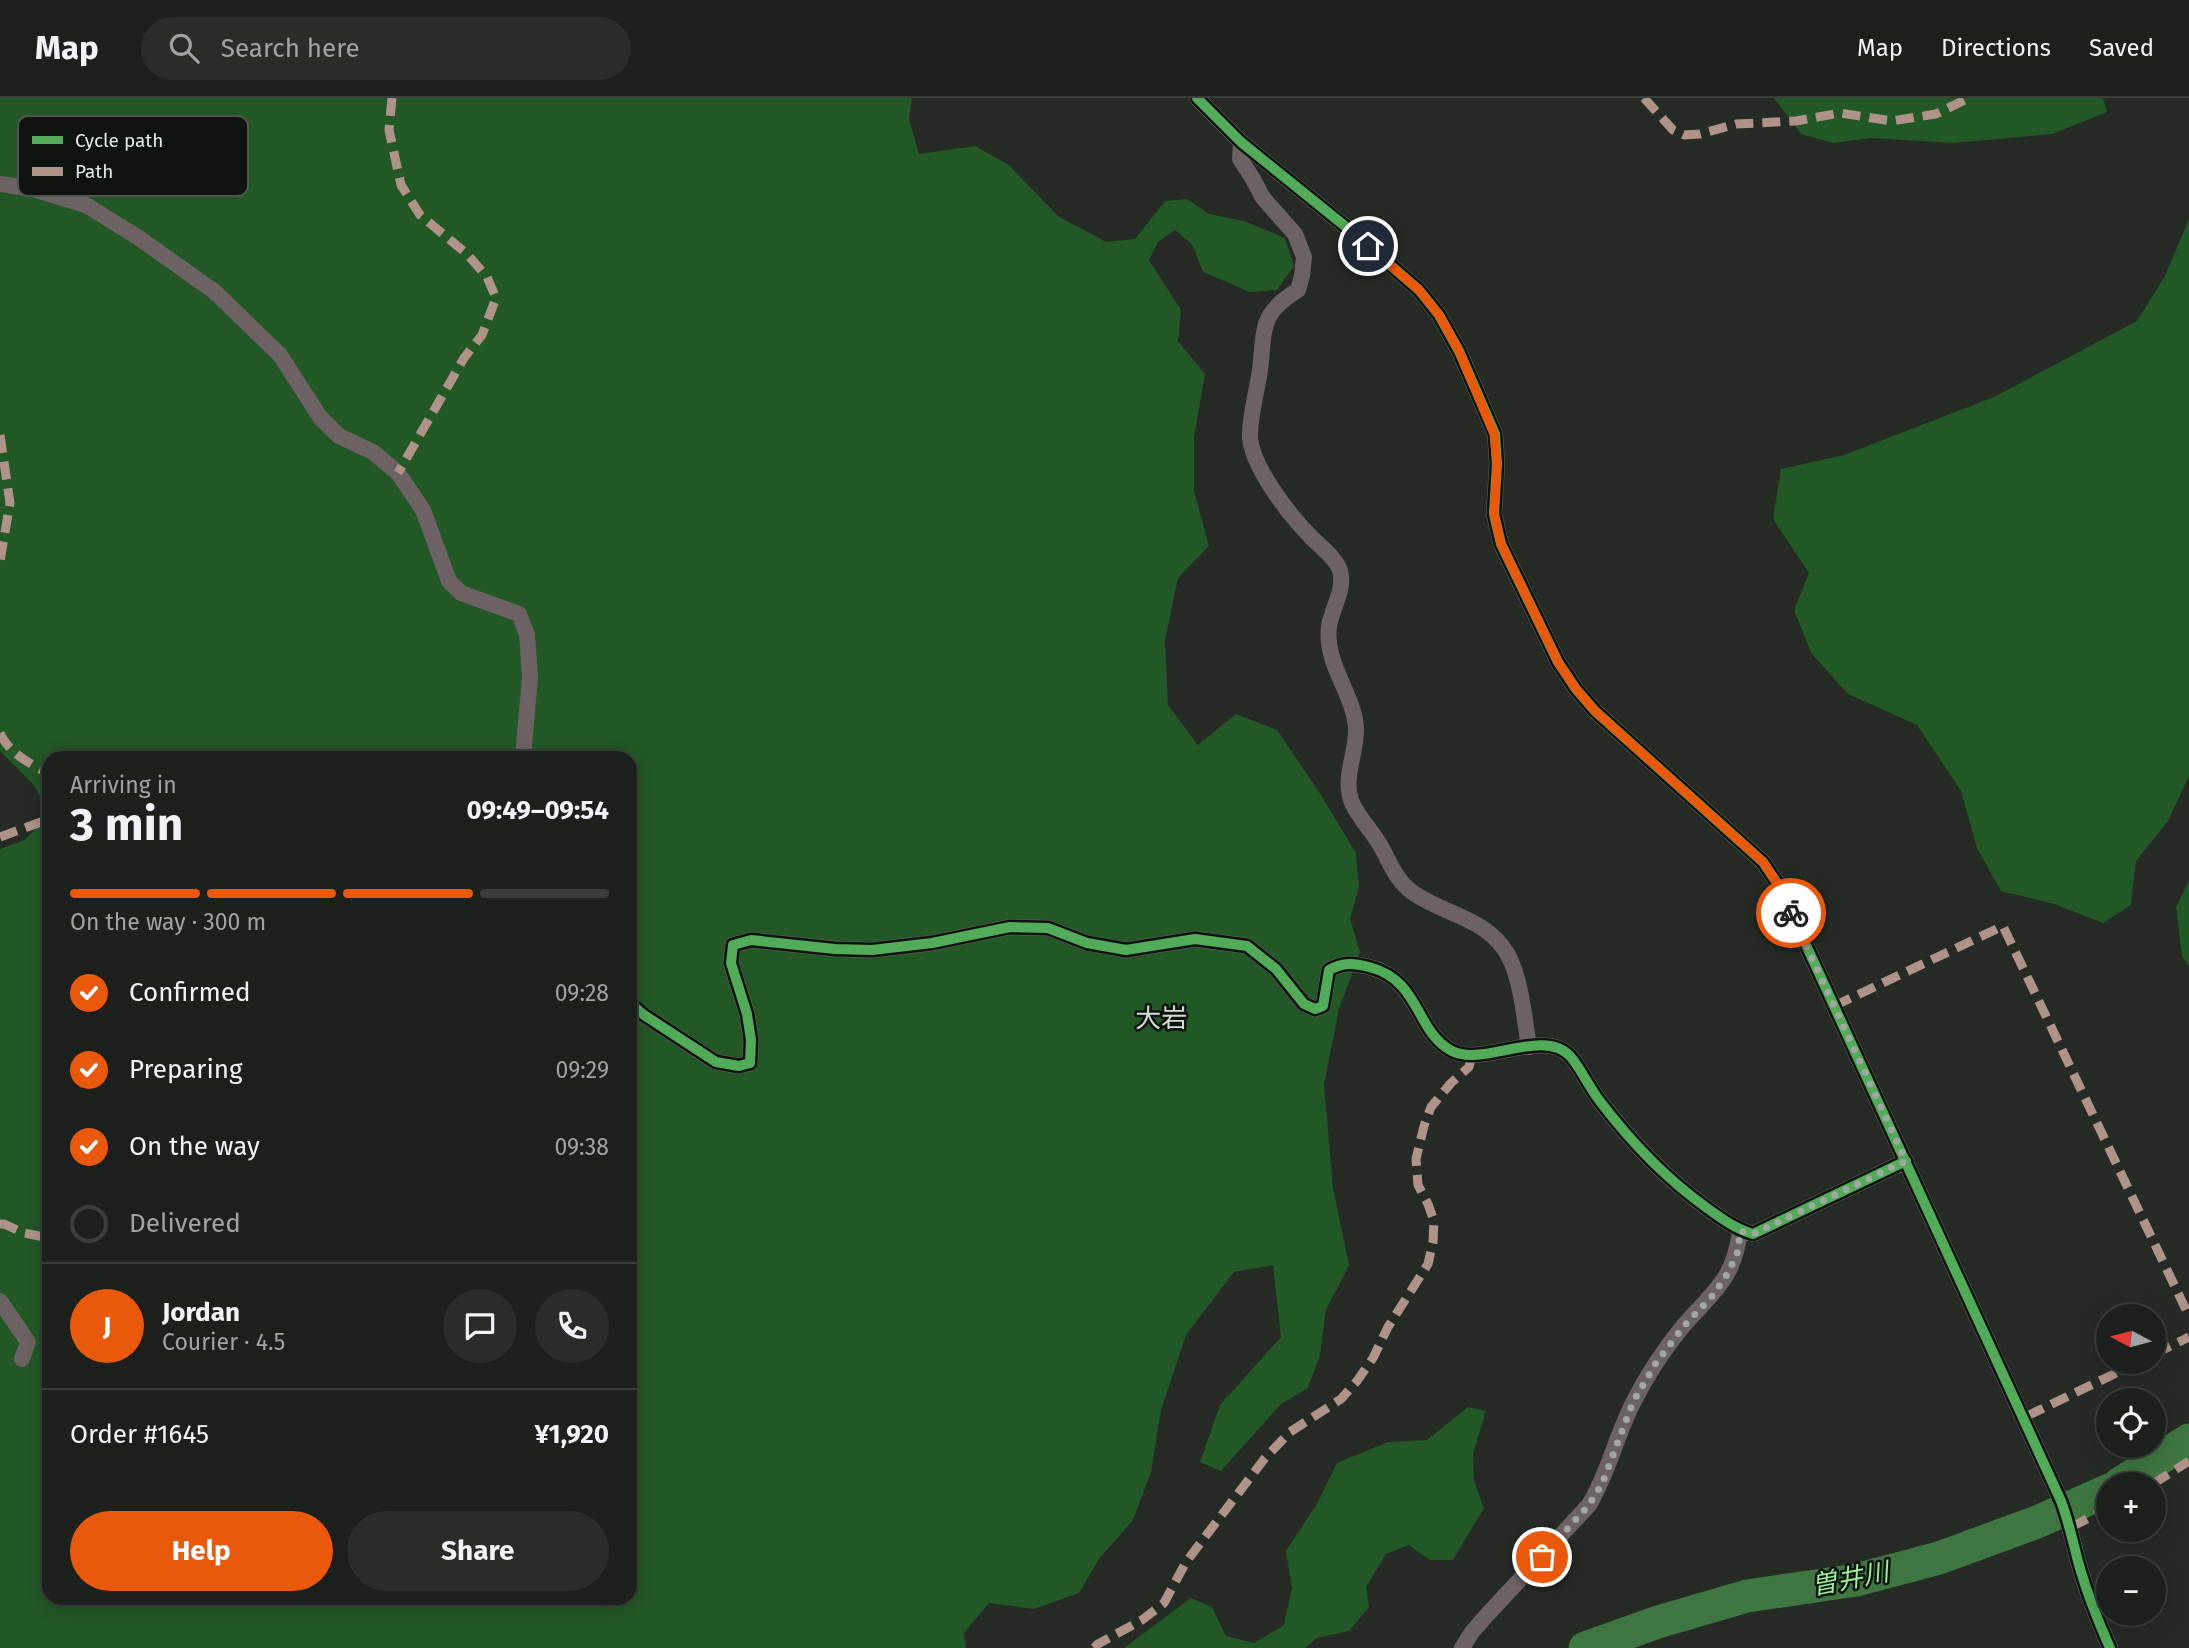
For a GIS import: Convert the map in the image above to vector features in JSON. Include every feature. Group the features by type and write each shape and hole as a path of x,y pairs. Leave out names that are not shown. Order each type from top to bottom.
{"street":[{"path":"1197,98 1241,142 1409,282 1439,315 1459,351 1494,434 1497,464 1494,514 1501,544 1558,662 1595,711 1763,862 1779,886 2061,1501 2070,1523 2079,1564 2110,1648"},
{"path":"1241,142 1240,159 1263,198 1295,233 1304,257 1298,289 1281,300 1265,326 1250,434 1252,455 1260,471 1308,534 1336,563 1342,574 1341,589 1329,627 1329,647 1356,725 1355,747 1348,780 1349,796 1381,846 1394,873 1411,891 1481,926 1503,946 1513,967 1529,1047"},
{"path":"0,184 18,186"},
{"path":"58,196 86,205 139,237 215,292 280,355 320,417 339,436 373,452 398,473 423,510 449,581 461,593 519,614 527,635 530,677 524,751"},
{"path":"637,1009 716,1062 739,1066 750,1062 751,1040 747,1014 731,963 733,945 751,940 872,950 932,943 1010,927 1048,929 1087,943 1126,950 1195,939 1247,946 1276,968 1304,1004 1315,1009 1323,1006 1329,970 1342,963 1377,969 1397,980 1409,993 1437,1042 1454,1053 1472,1055 1546,1045 1561,1049 1570,1055 1632,1142 1679,1188 1740,1231 1753,1234 1906,1161"},
{"path":"1462,1648 1487,1615 1589,1505 1602,1484 1633,1402 1656,1363 1684,1326 1714,1294 1728,1273 1738,1251 1740,1231"},
{"path":"0,1301 28,1342 22,1359"}],"green space":[{"path":"0,98 912,98 909,119 919,154 975,146 1009,165 1058,216 1106,242 1135,239 1165,201 1187,199 1209,214 1244,221 1285,238 1294,266 1277,290 1250,292 1203,272 1192,244 1175,230 1158,242 1149,260 1181,310 1178,341 1205,374 1194,437 1194,491 1209,546 1178,578 1165,640 1168,705 1198,745 1236,714 1277,730 1356,853 1359,887 1350,919 1360,952 1339,1009 1324,1084 1333,1188 1349,1265 1326,1310 1320,1355 1308,1388 1281,1404 1221,1471 1200,1462 1220,1405 1281,1337 1273,1265 1234,1272 1186,1335 1161,1410 1151,1472 1133,1520 1099,1559 1079,1593 1034,1609 989,1603 964,1633 966,1648 0,1648 0,849 25,840 42,821 42,1605 637,1605 637,751 42,751 42,800 33,784 0,751"},
{"path":"1774,98 2103,98 2107,112 2052,134 1953,143 1871,138 1833,143 1801,134"},
{"path":"2189,219 2189,776 2168,821 2136,861 2131,905 2103,923 2054,904 2001,891 1977,848 1961,791 1917,725 1848,694 1811,653 1794,610 1809,573 1773,519 1781,469 1844,455 1994,397 2137,321 2165,276"},
{"path":"2189,880 2189,966 2182,956 2176,907"},
{"path":"1468,1407 1486,1411 1473,1454 1474,1481 1484,1508 1453,1560 1430,1560 1409,1545 1386,1554 1366,1587 1369,1607 1349,1631 1317,1638 1305,1648 1124,1648 1191,1598 1212,1607 1226,1636 1254,1643 1284,1625 1292,1588 1286,1551 1318,1502 1337,1463 1388,1442 1427,1440"}],"waterway":[{"name":"曽井川","path":"2138,1472 2189,1440"},
{"name":"曽井川","path":"1585,1648 1658,1622 1747,1596 1856,1580 1939,1558 2037,1522 2096,1496"}],"marked path":[{"path":"392,98 389,130 401,185 420,215 467,254 487,277 496,298 482,335 464,358 398,473"},
{"path":"1644,98 1673,130 1684,135 1700,134 1736,124 1796,121 1840,113 1892,121 1936,114 1969,98"},
{"path":"0,435 10,503 0,561"},
{"path":"0,733 14,752 42,769"},
{"path":"0,837 42,822"},
{"path":"1834,1006 2003,926 2189,1316"},
{"path":"1094,1648 1142,1620 1164,1603 1186,1562 1265,1458 1290,1432 1341,1399 1373,1358 1388,1327 1428,1264 1433,1242 1434,1221 1418,1185 1416,1159 1424,1126 1431,1107 1469,1067 1472,1055"},
{"path":"0,1224 42,1237"},
{"path":"2166,1348 2189,1337"},
{"path":"2027,1416 2114,1374"},
{"path":"2166,1476 2189,1461"},
{"path":"2071,1527 2096,1514"}],"cycle path":[{"path":"1197,98 1241,142 1419,290 1439,315 1459,351 1495,434 1497,464 1494,514 1501,544 1558,662 1595,711 1763,862 1779,886 2061,1501 2079,1565 2110,1648"},
{"path":"637,1009 716,1062 739,1066 750,1063 751,1040 747,1014 731,963 733,945 751,940 872,950 932,943 1010,927 1048,928 1087,943 1126,950 1195,939 1247,946 1276,969 1304,1004 1315,1009 1323,1006 1329,970 1344,964 1353,964 1386,974 1408,994 1440,1042 1452,1051 1465,1055 1529,1046 1559,1048 1570,1056 1611,1115 1663,1171 1718,1216 1753,1234 1906,1161"}],"way so far":[{"path":"1542,1557 1589,1505 1602,1484 1633,1402 1656,1363 1684,1326 1714,1294 1728,1273 1738,1251 1740,1231 1753,1234 1906,1161 1791,913"}],"district":[{"name":"大岩","path":"1161,1018"}],"route":[{"path":"1368,246 1419,290 1439,315 1459,351 1494,434 1497,464 1494,514 1501,544 1558,662 1595,711 1763,862 1779,886 1791,913"}]}
